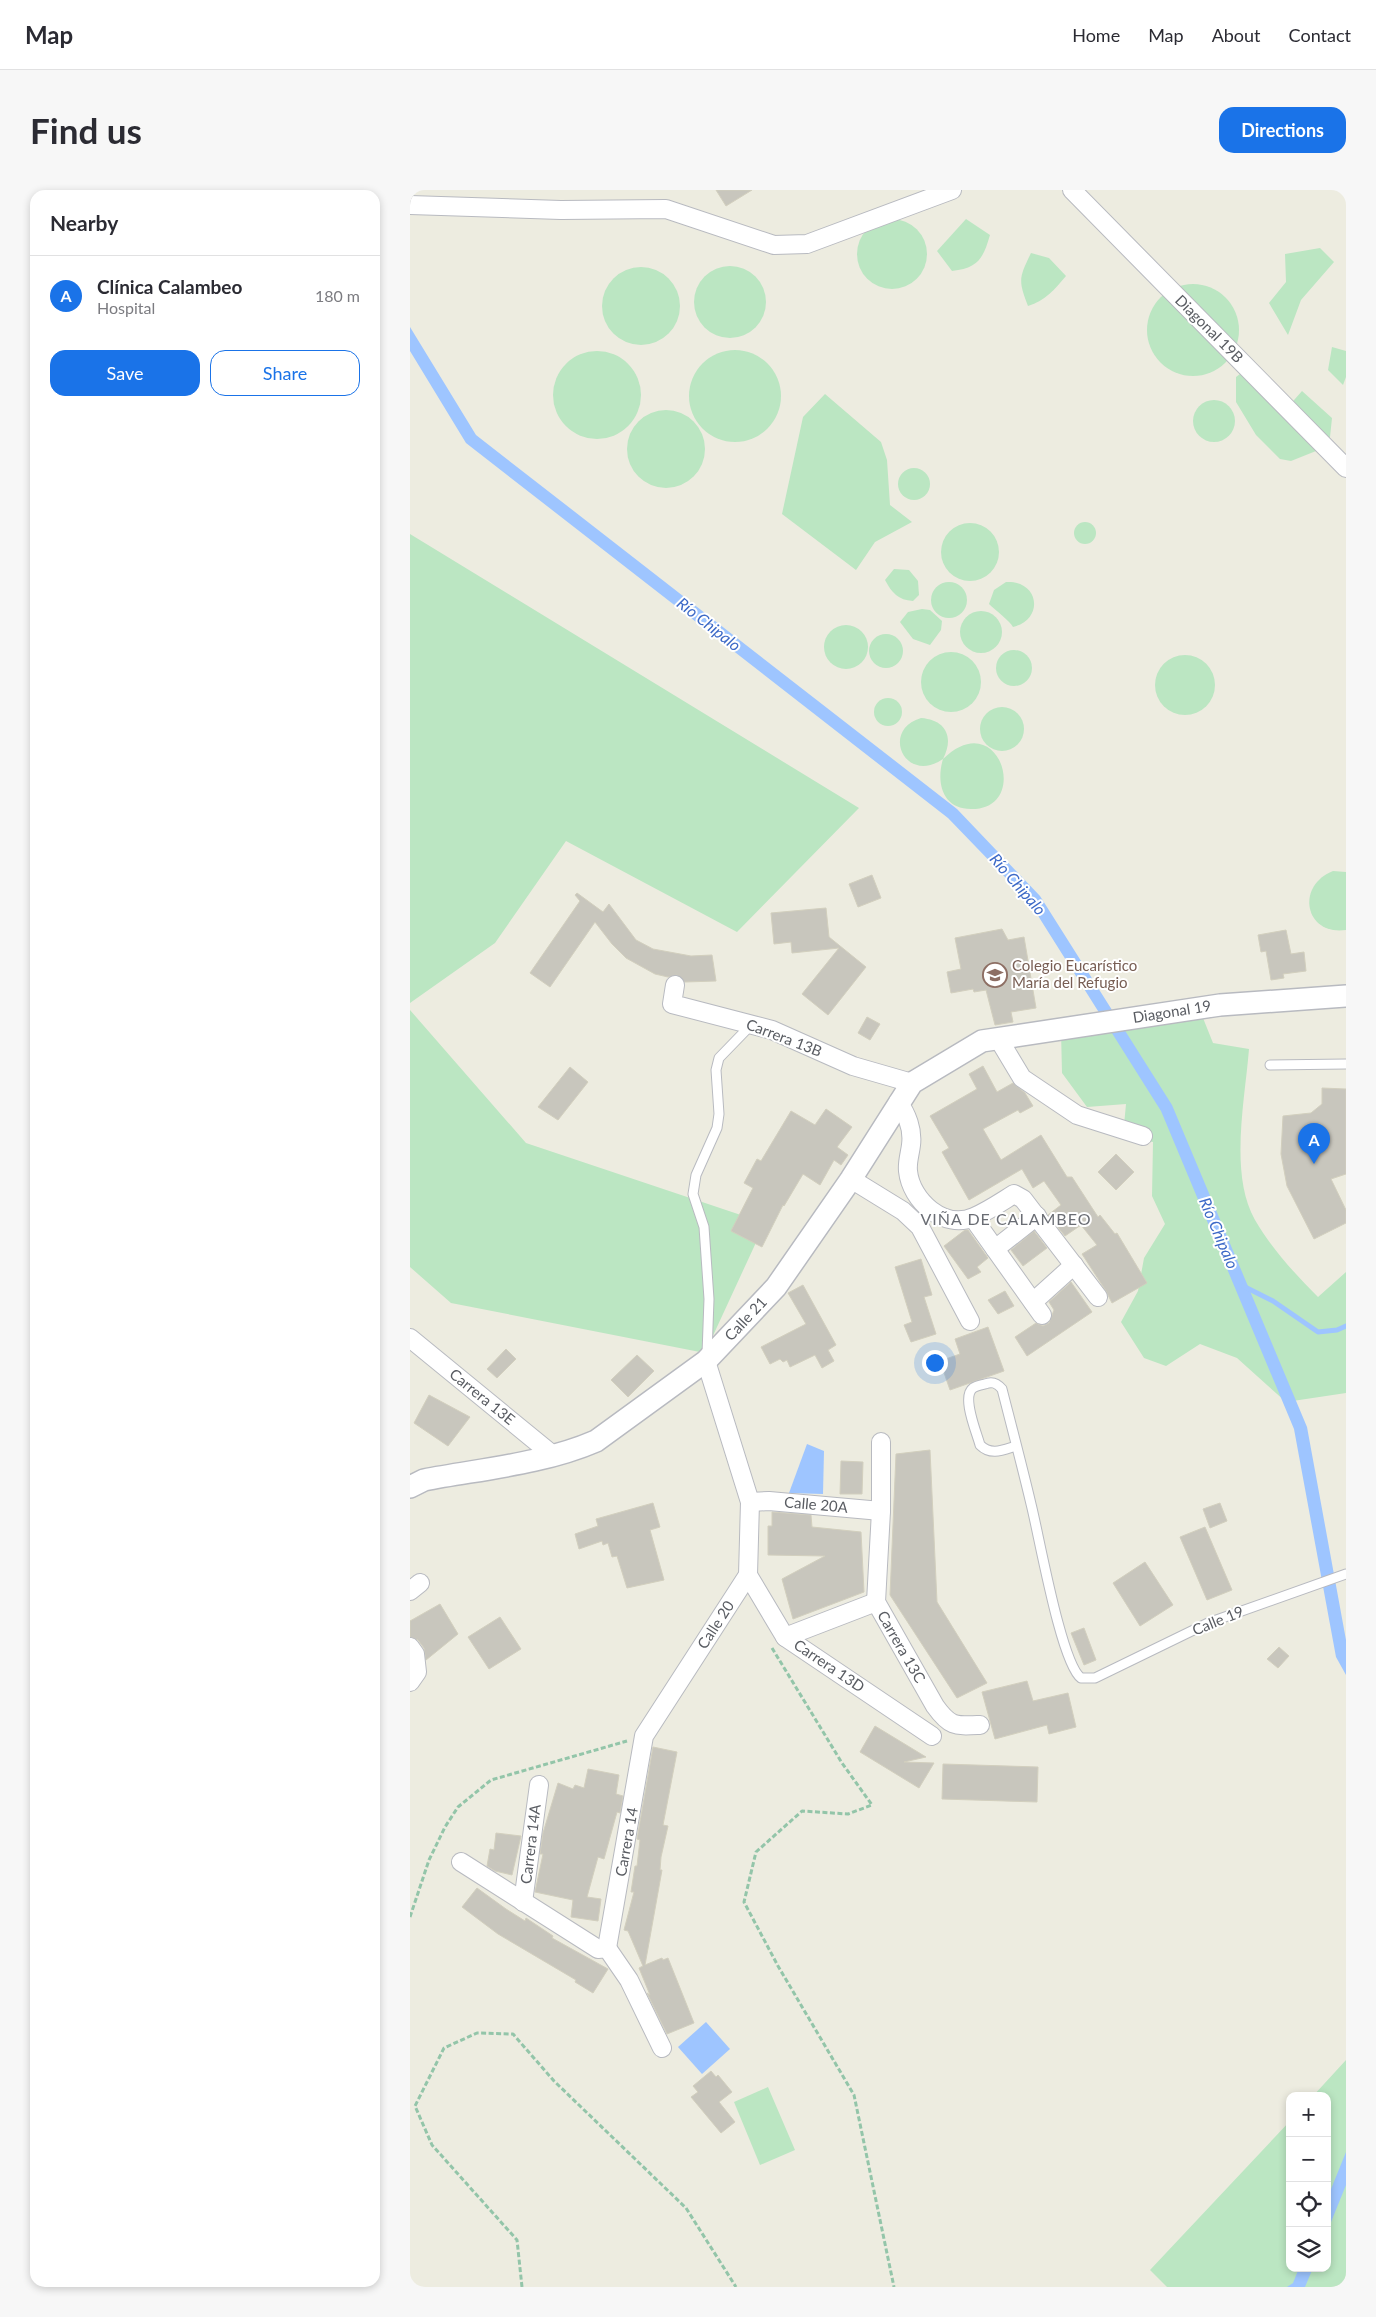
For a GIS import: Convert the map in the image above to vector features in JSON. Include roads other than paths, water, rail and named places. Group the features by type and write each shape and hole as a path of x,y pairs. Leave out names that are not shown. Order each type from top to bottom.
{"street":[{"path":"410,205 561,210 666,209 774,245 807,244 952,190"},
{"name":"Diagonal 19B","path":"1072,190 1346,468"},
{"name":"Carrera 13B","path":"675,985 672,1004 772,1030 852,1066 912,1083"},
{"name":"Diagonal 19","path":"998,1038 1220,1005 1346,996"},
{"path":"998,1038 1022,1078 1077,1115 1143,1136"},
{"name":"Calle 21","path":"410,1487 424,1480 554,1456 596,1441 706,1361 776,1287 851,1179 898,1102 912,1083 982,1041 998,1038"},
{"path":"898,1102 905,1111 911,1132 908,1171 910,1181 922,1203 930,1211 944,1218 959,1220 973,1218 1014,1194 1023,1198 1098,1297"},
{"path":"851,1179 903,1211 920,1227 970,1321"},
{"path":"995,1250 1037,1216"},
{"path":"973,1218 1037,1308 1074,1265"},
{"name":"Carrera 13E","path":"410,1338 554,1456"},
{"path":"706,1361 750,1502 748,1575"},
{"name":"Carrera 13C","path":"881,1442 881,1511 876,1602 935,1706 946,1721 958,1726 980,1725"},
{"name":"Calle 20A","path":"750,1502 769,1501 881,1511"},
{"name":"Carrera 13D","path":"748,1575 776,1639 932,1736"},
{"name":"Calle 20","path":"644,1736 748,1575"},
{"path":"776,1639 876,1602"},
{"path":"410,1647 415,1654 418,1672 410,1682"},
{"name":"Carrera 14","path":"608,1948 644,1736"},
{"name":"Carrera 14A","path":"524,1902 539,1785"},
{"path":"461,1862 598,1948 608,1948 630,1980 662,2048"}],"lane":[{"path":"706,1361 709,1299 704,1236 693,1194 696,1175 718,1128 716,1070 719,1058 752,1024"},
{"path":"1270,1064 1346,1064"},
{"path":"989,1382 997,1384 1002,1390 1016,1446 994,1452 985,1450 980,1445 968,1404 969,1394 974,1388 989,1382"},
{"name":"Calle 19","path":"1016,1446 1057,1620 1074,1671 1082,1678 1095,1678 1208,1623 1346,1574"}],"water":[{"name":"Río Chipalo","path":"410,327 476,435 957,809 1040,896 1172,1105 1307,1427 1346,1640 1346,1675 1336,1657 1294,1429 1161,1111 1030,903 948,818 466,443 410,351"},
{"path":"807,1444 824,1451 823,1494 789,1493"},
{"path":"706,2022 730,2049 702,2074 678,2047"},
{"path":"1346,2152 1346,2185 1331,2222 1331,2189"},
{"path":"1297,2272 1311,2272 1305,2287 1287,2287 1293,2283"}],"waterway":[{"path":"1243,1286 1273,1301 1318,1332 1337,1330 1346,1326"}],"place":[{"name":"Colegio Eucarístico María del Refugio","path":"995,975"},
{"name":"Clínica Calambeo","path":"1314,1164"}],"district":[{"name":"VIÑA DE CALAMBEO","path":"1006,1219"}]}
